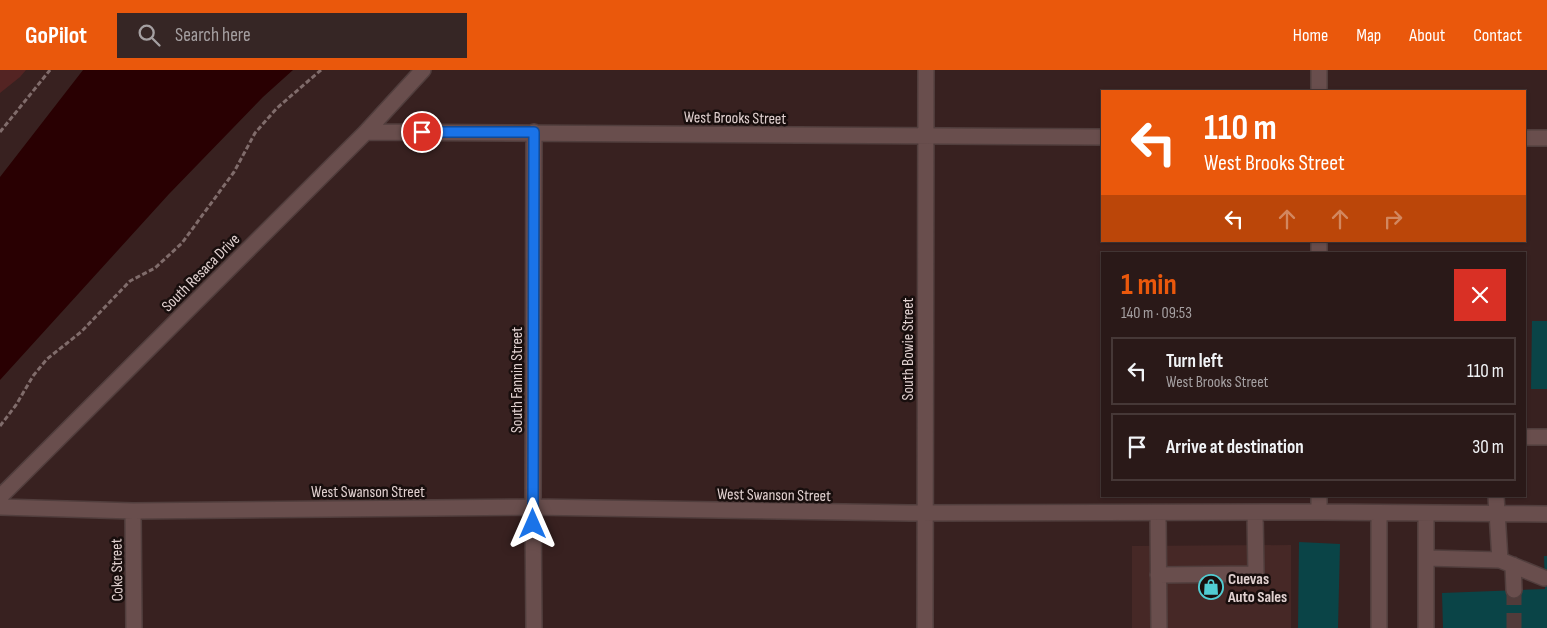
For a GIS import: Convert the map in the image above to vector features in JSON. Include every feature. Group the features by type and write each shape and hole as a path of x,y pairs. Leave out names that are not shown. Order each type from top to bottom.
{"street":[{"name":"South Resaca Drive","path":"0,497 366,132 423,70"},
{"name":"South Bowie Street","path":"925,628 926,70"},
{"path":"1319,70 1319,90"},
{"name":"West Brooks Street","path":"366,132 1101,137"},
{"name":"South Fannin Street","path":"534,132 534,628"},
{"path":"1526,138 1547,138"},
{"path":"1526,437 1547,437"},
{"path":"1319,497 1319,512"},
{"path":"1496,497 1497,514 1506,562 1514,590"},
{"name":"West Swanson Street","path":"0,507 133,511 533,507 925,513 1319,512 1547,514"},
{"name":"Coke Street","path":"133,511 134,628"},
{"path":"1158,575 1256,574 1255,512"},
{"path":"1158,513 1158,628"},
{"path":"1379,513 1379,628"},
{"path":"1426,513 1426,628"},
{"path":"1426,558 1506,562 1544,578"}],"path":[{"path":"0,132 14,112 50,70"},
{"path":"0,426 16,405 33,376 47,359 81,332 130,281 155,268 182,243 234,172 255,134 276,108 321,70"}],"shaded area":[{"path":"0,70 26,70 0,93"},
{"path":"83,70 293,70 263,97 169,194 0,380 0,177"},
{"name":"Cuevas Auto Sales","path":"1291,545 1291,628 1132,628 1132,546"}],"building":[{"path":"1532,321 1547,321 1547,389 1531,389"},
{"path":"1299,542 1340,544 1338,628 1298,628"},
{"path":"1544,556 1547,556 1547,628 1443,628 1442,593 1545,589"}],"tunnel":[{"path":"1514,590 1514,628"}],"place":[{"name":"Cuevas Auto Sales","path":"1211,587"}],"route":[{"path":"422,132 534,132 533,524"}]}
